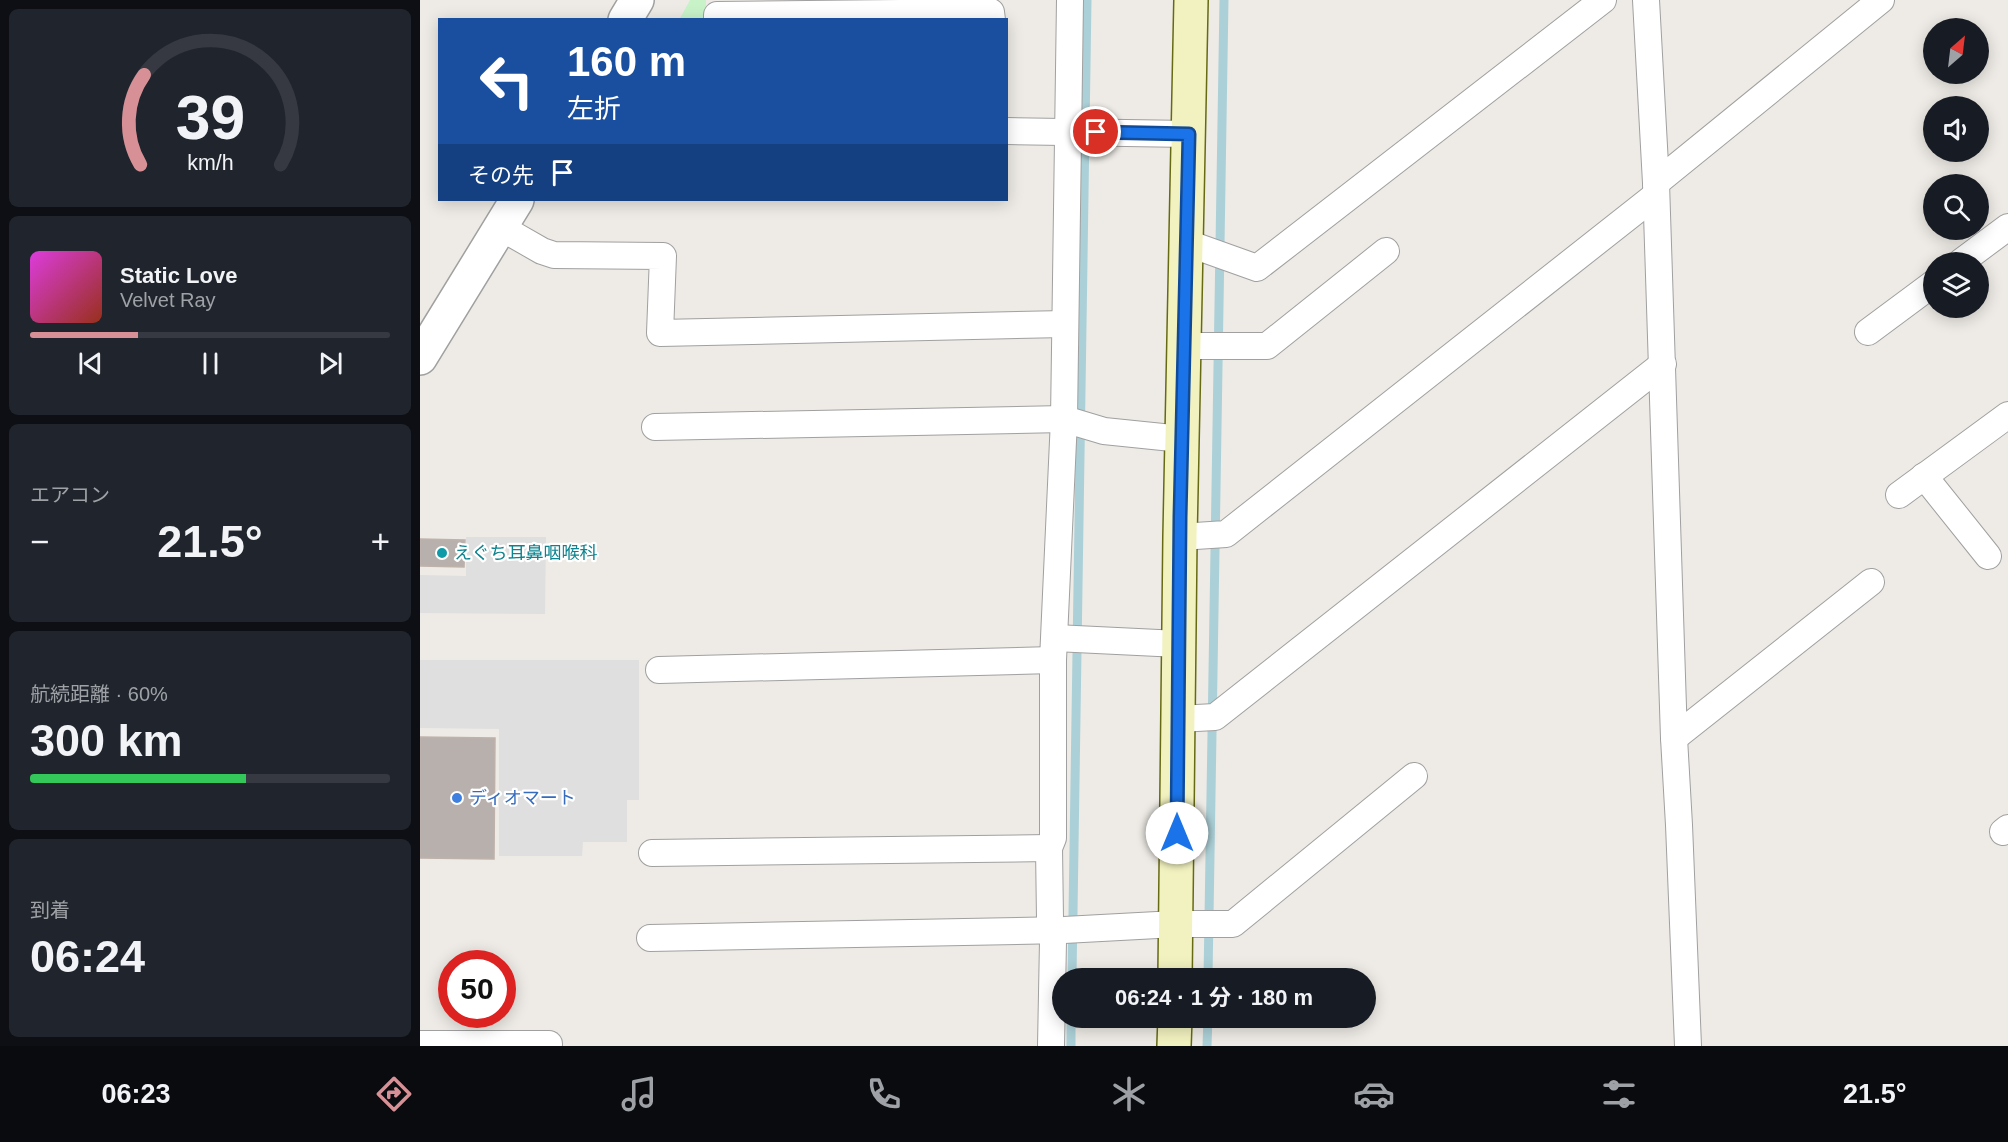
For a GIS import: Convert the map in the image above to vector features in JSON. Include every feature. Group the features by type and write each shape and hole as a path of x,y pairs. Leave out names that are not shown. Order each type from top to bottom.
{"main road":[{"path":"1179,968 1199,924 1199,718 1179,644 1202,535 1182,439 1208,346 1209,251 1189,134 1191,0"},
{"path":"1174,1046 1175,1028"}],"street":[{"path":"626,18 637,0"},
{"path":"1066,929 1050,919 1049,848 1053,838 1076,422 1065,324 1080,132 1070,0"},
{"path":"1209,251 1257,268 1603,0"},
{"path":"1646,0 1682,730 1680,825 1688,1046"},
{"path":"1202,535 1226,534 1656,189 1881,0"},
{"path":"717,18 717,15 991,12 992,18"},
{"path":"1008,131 1189,134"},
{"path":"420,358 509,213 542,251 554,255 663,256 660,333 1065,324"},
{"path":"1974,252 2008,227"},
{"path":"1208,346 1267,346 1386,251"},
{"path":"1868,332 1923,291"},
{"path":"1199,718 1663,364"},
{"path":"1899,495 2008,415"},
{"path":"655,427 1076,422 1104,431 1182,439"},
{"path":"1924,476 1988,556"},
{"path":"1682,730 1871,582"},
{"path":"658,669 1065,644 1179,644"},
{"path":"650,938 1233,924 1414,776"},
{"path":"652,853 1049,848"},
{"path":"1051,1046 1066,929"},
{"path":"420,1044 549,1044"}],"green space":[{"path":"690,0 706,0 706,18 680,18"}],"shaded area":[{"path":"466,537 546,537 545,614 420,613 420,575 466,576"},
{"path":"420,660 639,660 639,800 627,800 627,842 583,842 582,856 499,856 499,729 420,728"}],"building":[{"name":"えぐち耳鼻咽喉科","path":"420,539 465,540 464,567 420,566"},
{"name":"ディオマート","path":"420,737 495,738 494,859 420,858"}],"waterway":[{"path":"1072,968 1087,0"},
{"path":"1208,968 1224,0"},
{"path":"1071,1028 1071,1046"},
{"path":"1207,1046 1208,1028"}],"place":[{"name":"えぐち耳鼻咽喉科","path":"442,553"},
{"name":"ディオマート","path":"457,798"}],"route":[{"path":"1096,132 1189,134 1180,517 1177,833"}]}
